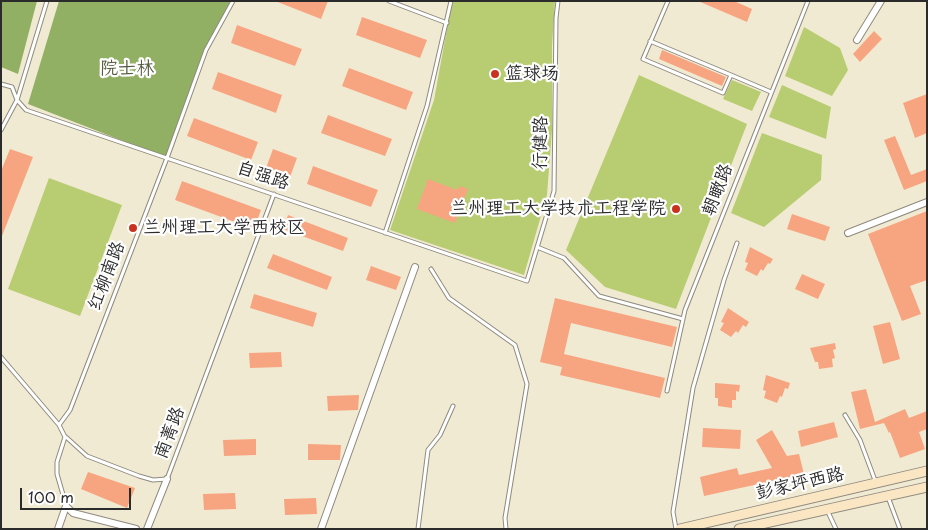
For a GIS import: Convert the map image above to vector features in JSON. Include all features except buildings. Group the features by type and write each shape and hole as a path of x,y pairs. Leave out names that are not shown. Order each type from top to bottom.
{"main road":[{"name":"彭家坪西路","path":"680,529 927,471"},
{"name":"彭家坪西路","path":"739,529 927,487"}],"street":[{"path":"857,40 881,1"},
{"path":"848,233 927,202"},
{"path":"321,529 415,267"},
{"path":"147,529 167,479"},
{"path":"58,529 66,506 73,513 136,529"}],"lane":[{"path":"1,130 17,100 47,1"},
{"name":"红柳南路","path":"59,425 70,410 167,158 206,50 233,1"},
{"path":"389,1 447,23"},
{"path":"385,232 427,106 451,1"},
{"name":"行健路","path":"527,281 554,191 556,18 558,1"},
{"path":"668,1 643,60 723,93 731,75"},
{"name":"朝瞰路","path":"667,391 685,310 808,1"},
{"path":"650,41 771,92"},
{"name":"自强路","path":"1,84 12,87 17,100 26,110 527,281"},
{"name":"南菁路","path":"1,357 59,425 66,437 86,456 153,480 167,479 274,194"},
{"path":"676,529 673,512 692,388 737,243"},
{"path":"537,247 564,258 599,296 683,319"},
{"path":"431,269 449,298 515,345 527,384 505,518 506,529"},
{"path":"418,529 428,450 440,435 453,406"},
{"path":"845,415 860,440 876,483"},
{"path":"66,437 57,462 57,474 66,506"},
{"path":"888,495 900,529"},
{"path":"827,509 836,529"}],"green space":[{"path":"1,1 37,1 18,74 1,67"},
{"name":"院士林","path":"59,1 233,1 207,46 167,158 28,104"},
{"path":"452,1 555,1 552,46 552,130 547,195 524,275 390,230 434,100"},
{"path":"804,27 840,48 848,70 832,96 785,76"},
{"path":"639,75 747,124 676,309 605,287 566,250"},
{"path":"732,80 761,92 752,111 723,99"},
{"path":"782,85 831,107 826,139 769,117"},
{"path":"762,133 822,155 821,180 764,227 731,213"},
{"path":"49,178 122,205 80,316 8,289"}],"place":[{"name":"篮球场","path":"495,74"},
{"name":"兰州理工大学技术工程学院","path":"676,209"},
{"name":"兰州理工大学西校区","path":"133,228"}]}
